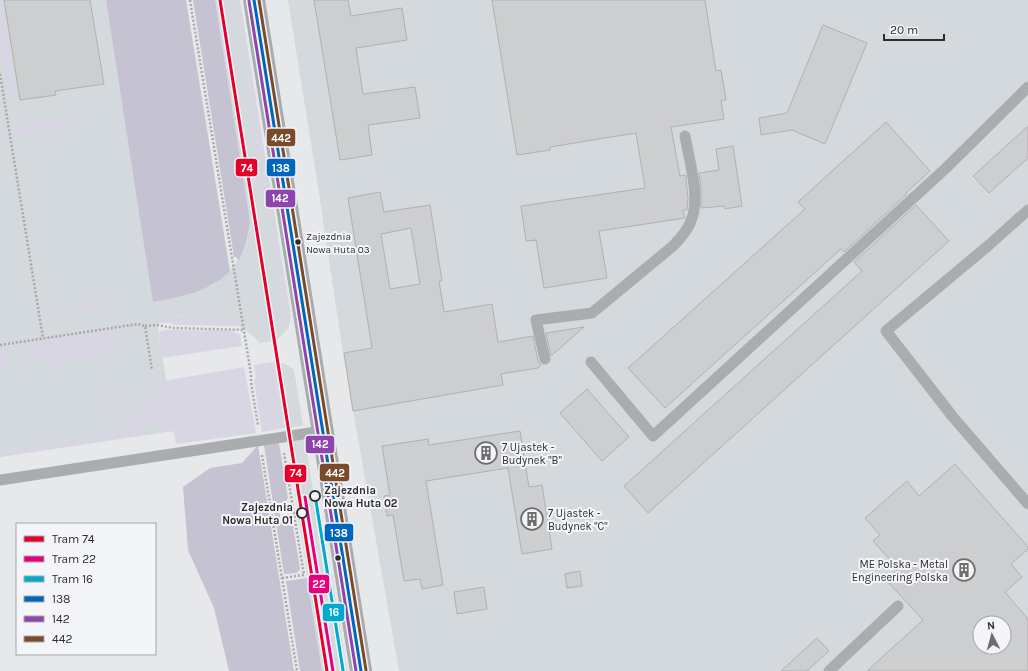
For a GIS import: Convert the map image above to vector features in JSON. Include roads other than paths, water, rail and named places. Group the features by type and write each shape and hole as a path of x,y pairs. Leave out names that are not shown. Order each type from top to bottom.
{"street":[{"path":"254,0 361,671"}],"lane":[{"path":"591,362 653,436 945,169 1028,87"},
{"path":"545,359 536,320 592,313 673,246 684,234 692,218 695,202 695,186 685,136"},
{"path":"1028,210 989,245 886,331 953,416 1028,504"},
{"path":"0,480 323,431"},
{"path":"829,671 898,606"}],"tram line":[{"name":"74","path":"220,0 327,671"},
{"name":"16","path":"315,495 343,670"},
{"name":"22","path":"305,497 333,671"}],"place":[{"name":"Zajezdnia Nowa Huta 03","path":"298,242"},
{"name":"7 Ujastek - Budynek \"B\"","path":"486,453"},
{"name":"Zajezdnia Nowa Huta 02","path":"315,496"},
{"name":"Zajezdnia Nowa Huta 01","path":"302,513"},
{"name":"7 Ujastek - Budynek \"C\"","path":"532,519"},
{"name":"ME Polska - Metal Engineering Polska","path":"964,570"}]}
